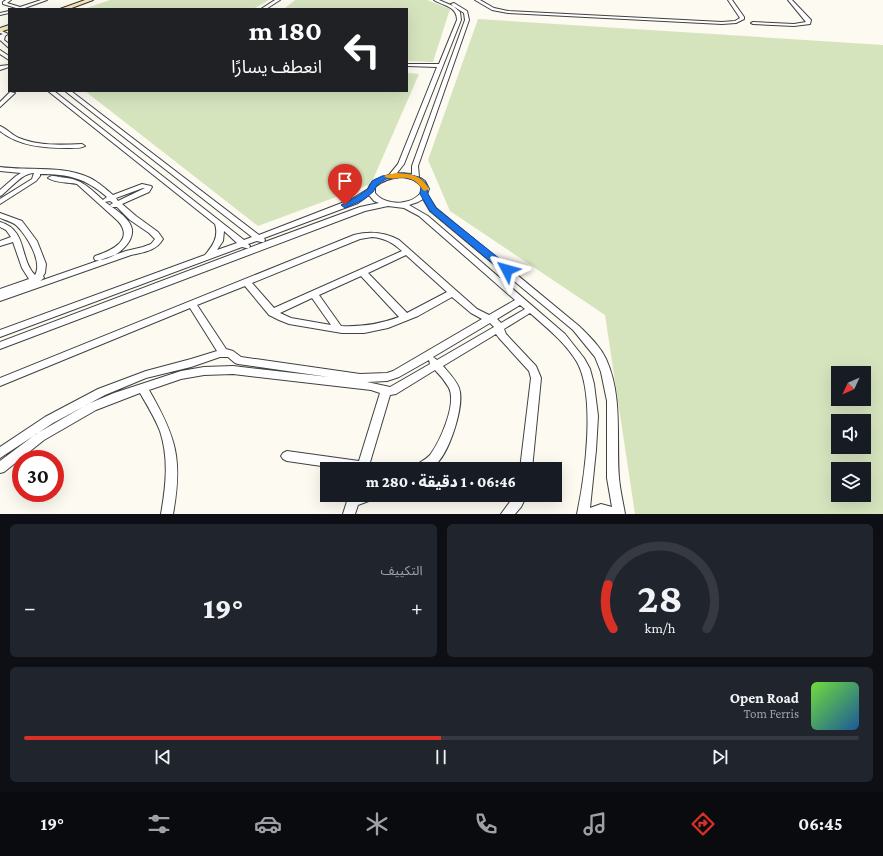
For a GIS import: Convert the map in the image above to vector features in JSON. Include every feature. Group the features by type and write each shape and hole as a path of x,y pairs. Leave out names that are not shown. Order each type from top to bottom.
{"street":[{"path":"9,0 4,3 19,8 45,0"},
{"path":"65,8 78,2 90,0"},
{"path":"75,8 99,0"},
{"path":"391,176 401,164 459,16 452,7 436,0"},
{"path":"416,178 414,174 415,166 468,16 462,9 444,0"},
{"path":"478,0 493,9 508,12 746,25 753,23"},
{"path":"730,0 742,19 753,23 794,25 808,24 809,21 807,18 790,0"},
{"path":"265,8 280,1"},
{"path":"272,8 280,1"},
{"path":"731,23 742,19"},
{"path":"4,32 2,40 8,46"},
{"path":"0,51 8,57"},
{"path":"408,67 439,68"},
{"path":"52,92 219,223 250,250"},
{"path":"69,92 258,238 265,245"},
{"path":"0,105 12,93"},
{"path":"0,128 10,136 26,141 51,146 82,146"},
{"path":"0,169 60,178 79,183 127,226 128,234 123,246 117,251 0,298"},
{"path":"0,194 18,177 28,173"},
{"path":"0,175 18,177 65,173 76,175 93,183 158,237 158,242 152,247 0,292"},
{"path":"0,202 36,175"},
{"path":"0,334 355,201 371,190 375,183 391,176 404,175 416,178 424,185 424,194 433,209 540,296 576,328 590,342 601,359 608,378 611,398 613,479 620,514"},
{"path":"371,190 371,194 376,200 387,204 400,205 423,215 562,336 574,351 584,367 591,385 593,404 586,499 583,514"},
{"path":"400,205 415,201 424,194"},
{"path":"105,205 114,201"},
{"path":"0,346 250,250 363,209 387,204"},
{"path":"0,215 18,223 33,241 42,264 41,273 37,282"},
{"path":"207,257 218,243 221,236 219,223"},
{"path":"0,224 9,228 16,238 20,246 27,272 37,282"},
{"path":"0,382 357,237 368,234 379,234 388,237 408,252 452,293 474,311 496,322 505,339 533,369 536,378 527,462"},
{"path":"0,244 16,238"},
{"path":"123,246 129,253"},
{"path":"272,313 408,252"},
{"path":"362,272 405,317"},
{"path":"247,282 272,313 289,321 356,330 390,324 452,293"},
{"path":"313,294 338,328"},
{"path":"22,450 40,437 92,407 175,377 204,371 233,370 371,386 386,391 395,389 489,318 526,304 540,296"},
{"path":"192,304 223,353"},
{"path":"0,453 22,436 47,420 102,392 138,377 200,361 223,353 232,354 238,360 360,378 378,378 396,374 432,360 500,328 526,304"},
{"path":"233,370 238,360"},
{"path":"429,462 440,449 448,432 456,400 454,388 432,360"},
{"path":"396,374 404,382"},
{"path":"142,388 167,437 172,460 173,488 167,514"},
{"path":"364,462 386,391"},
{"path":"0,453 12,456"},
{"path":"287,456 324,462"},
{"path":"0,468 12,458"},
{"path":"349,514 353,502"},
{"path":"508,514 518,502"},
{"path":"588,514 601,510 616,514"}],"green space":[{"path":"110,0 269,0 255,8 87,8"},
{"path":"295,0 427,0 450,9 433,62 408,61 408,8 285,8"},
{"path":"478,19 883,45 883,514 635,514 605,315 450,211 428,160"},
{"path":"408,73 419,74 371,184 258,226 86,92 408,92"}],"slow traffic":[{"path":"388,176 404,175 416,178 421,181 425,189"}],"route":[{"path":"345,205 361,198 371,190 375,183 384,177 404,175 416,178 424,185 426,190 424,194 433,209 507,270"}]}
